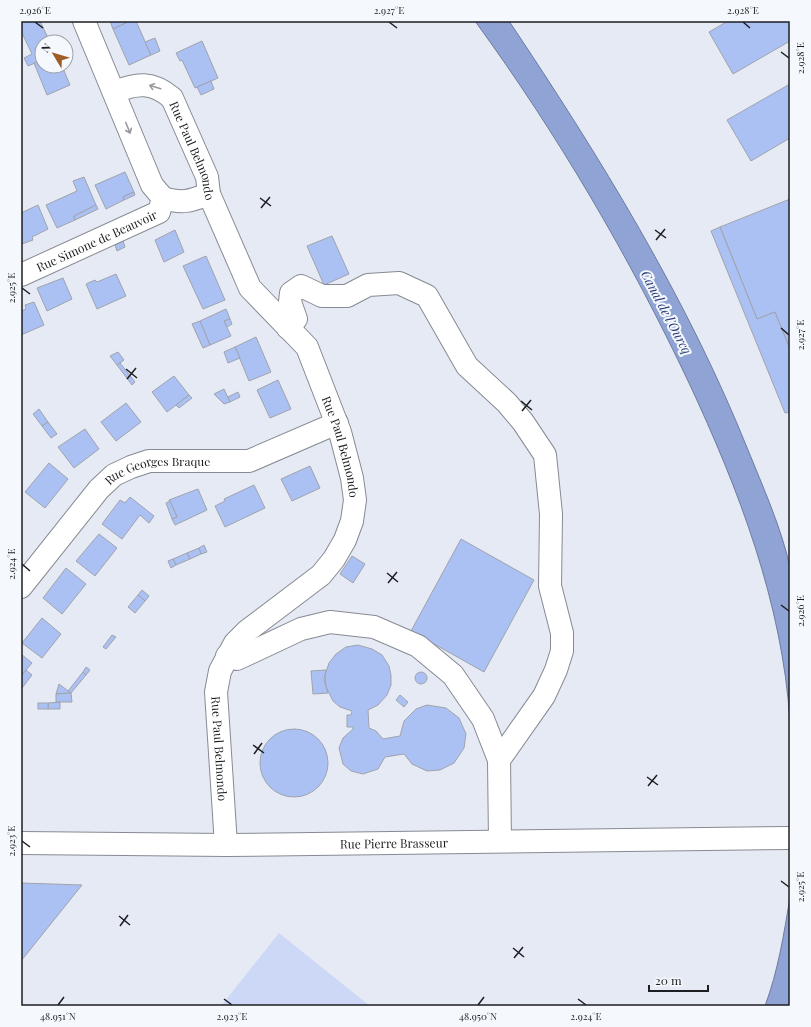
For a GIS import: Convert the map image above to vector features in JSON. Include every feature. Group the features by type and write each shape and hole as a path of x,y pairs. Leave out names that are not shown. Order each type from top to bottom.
{"street":[{"path":"84,21 152,185 163,198"},
{"name":"Rue Paul Belmondo","path":"114,92 132,85 149,85 162,89 172,98 207,177 209,194 250,288 307,347 337,423 352,478 355,500 352,522 345,540 334,559 321,575 247,631 235,643 220,671 216,692 226,844"},
{"name":"Rue Simone de Beauvoir","path":"21,275 159,212 163,198 178,202 191,201 209,194"},
{"path":"288,328 296,319 290,302 291,293 302,286 322,296 347,296 368,285 399,283 427,296 467,366 507,403 523,422 545,455 551,514 550,586 562,633 562,651 556,670 544,696 499,760"},
{"name":"Rue Georges Braque","path":"21,587 99,489 114,475 149,461 249,461 337,423"},
{"path":"227,656 237,659 301,629 330,622 374,627 418,646 453,675 483,719 499,760 500,841"},
{"name":"Rue Pierre Brasseur","path":"21,843 226,844 767,837 790,838"}],"shaded area":[{"path":"279,933 370,1006 221,1006"}],"water":[{"name":"Canal de l'Ourcq","path":"475,21 509,21 609,176 670,283 724,394 771,507 782,537 790,567 790,721 778,633 768,590 741,506 725,464 689,383 642,289 591,197 506,64"},
{"path":"790,897 790,1006 765,1006 777,966"}],"building":[{"path":"24,21 40,21 46,34 34,34 34,63 28,66 24,58 32,54 21,31 21,23"},
{"path":"110,21 130,21 113,29"},
{"path":"130,21 136,21 151,55 129,65 113,29"},
{"path":"728,21 790,21 790,41 733,74 709,32"},
{"path":"155,38 160,51 151,55 145,42"},
{"path":"202,41 218,78 195,88 182,60 180,61 176,53"},
{"path":"38,74 65,74 70,85 47,95"},
{"path":"211,81 214,89 201,95 197,87"},
{"path":"790,84 790,138 751,161 727,120"},
{"path":"125,172 134,192 123,197 124,200 106,209 95,185"},
{"path":"84,177 96,205 74,216 75,220 57,228 46,205 77,191 73,181"},
{"path":"134,192 135,195 124,200 123,197"},
{"path":"790,199 790,349 775,312 757,319 720,227"},
{"path":"38,205 48,229 32,237 33,240 22,244 21,213"},
{"path":"96,205 98,209 75,220 74,216"},
{"path":"720,227 757,319 775,312 790,349 790,412 785,413 711,231"},
{"path":"175,230 184,252 164,262 155,240"},
{"path":"332,236 349,274 324,285 307,246"},
{"path":"123,241 125,247 117,251 115,245"},
{"path":"206,256 225,300 203,309 183,266"},
{"path":"116,274 126,296 97,309 86,284 95,280 97,282"},
{"path":"63,278 72,299 47,311 37,288"},
{"path":"34,302 44,325 21,335 21,311 26,309 25,305"},
{"path":"226,309 230,319 224,321 231,336 210,345 200,321"},
{"path":"230,319 232,324 227,327 224,321"},
{"path":"200,321 210,345 203,348 192,324"},
{"path":"256,337 271,372 249,381 235,347"},
{"path":"235,347 240,358 228,363 224,352"},
{"path":"118,352 124,360 117,365 110,356"},
{"path":"120,363 135,382 132,385 117,365"},
{"path":"174,376 189,395 167,412 152,392"},
{"path":"278,380 291,409 270,418 257,390"},
{"path":"224,389 230,402 224,404 214,394"},
{"path":"238,392 240,397 230,402 228,397"},
{"path":"189,395 192,398 179,408 176,405"},
{"path":"126,403 141,422 116,441 101,422"},
{"path":"39,409 48,422 42,426 33,414"},
{"path":"48,422 57,434 51,438 42,426"},
{"path":"85,429 99,449 74,468 58,447"},
{"path":"49,463 68,479 45,508 25,492"},
{"path":"310,466 320,488 292,501 281,479"},
{"path":"254,485 265,508 225,527 215,506 225,501 224,499"},
{"path":"198,489 207,510 175,525 172,519 177,517 169,500"},
{"path":"130,497 154,516 149,523 140,515 122,539 102,524 120,500 125,503"},
{"path":"170,501 177,517 172,519 166,503"},
{"path":"99,534 117,548 95,576 76,561"},
{"path":"461,539 534,580 484,672 411,631"},
{"path":"204,545 207,552 201,554 199,548"},
{"path":"199,548 201,554 190,559 187,553"},
{"path":"187,553 190,559 176,565 173,559"},
{"path":"352,556 365,564 353,583 340,574"},
{"path":"173,559 176,565 171,568 168,561"},
{"path":"66,568 86,584 62,614 43,598"},
{"path":"142,590 149,596 145,601 138,595"},
{"path":"138,595 145,601 135,613 128,607"},
{"path":"42,618 61,634 42,658 22,643"},
{"path":"112,635 116,637 106,649 103,647"},
{"path":"358,645 372,649 382,655 389,666 391,675 391,685 387,695 378,705 368,710 369,728 376,731 383,739 400,736 404,721 416,709 427,705 446,708 459,718 466,734 464,748 454,763 440,770 427,771 412,764 404,754 385,757 378,769 363,774 351,771 343,764 339,748 343,738 353,729 353,727 347,727 347,715 351,715 352,711 340,707 333,701 326,687 325,675 329,663 336,654 346,647"},
{"path":"21,654 32,663 21,676"},
{"path":"86,667 90,670 86,675 83,672"},
{"path":"26,670 32,675 22,688 21,676"},
{"path":"326,670 324,680 328,693 313,694 311,671"},
{"path":"83,672 86,675 71,693 68,691"},
{"path":"421,672 425,674 427,678 425,682 421,684 417,682 415,678 417,674"},
{"path":"59,684 71,693 56,694"},
{"path":"71,693 72,702 56,702 56,694"},
{"path":"400,695 408,702 404,707 396,700"},
{"path":"60,702 60,709 48,709 48,703"},
{"path":"38,703 48,703 48,709 38,709"},
{"path":"287,729 301,729 313,735 322,744 328,756 326,776 318,787 307,795 301,797 287,797 281,795 270,787 262,776 260,770 260,756 262,750 270,739 281,731"},
{"path":"21,883 82,885 21,961"}]}
